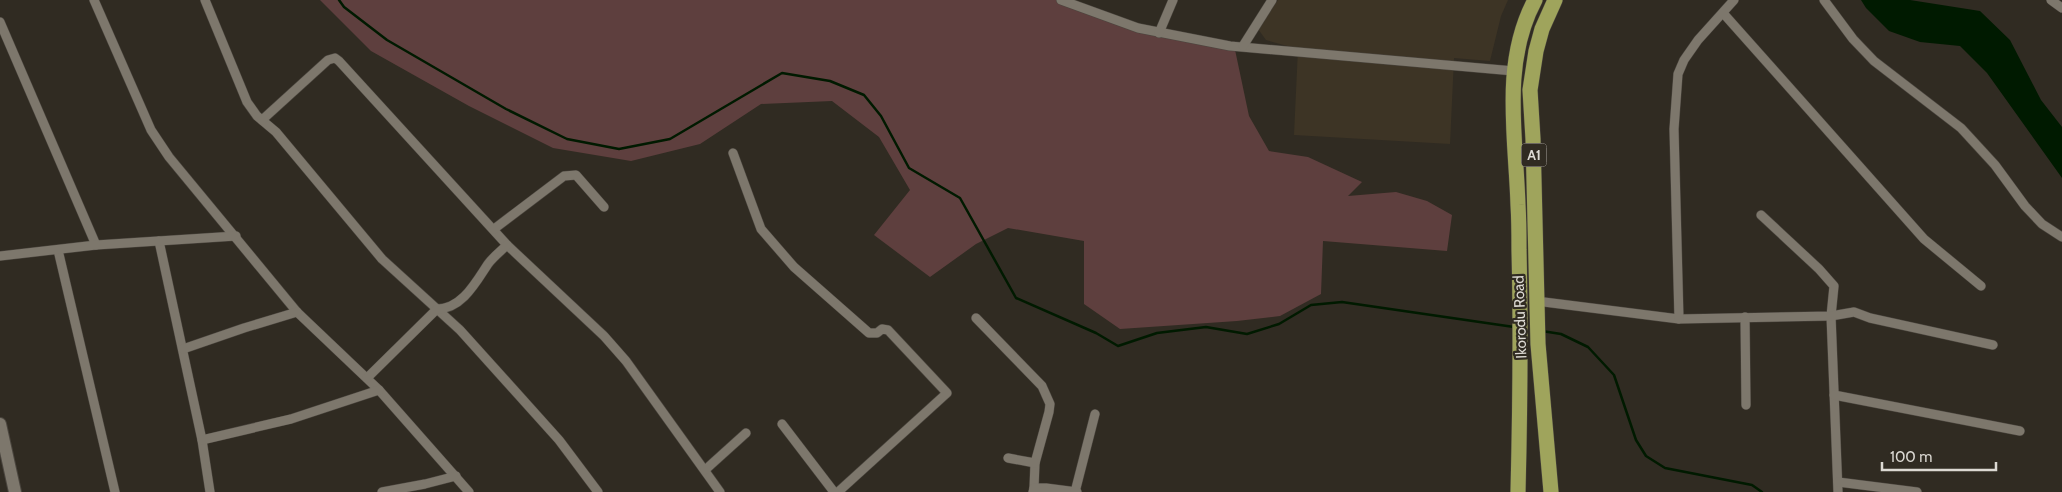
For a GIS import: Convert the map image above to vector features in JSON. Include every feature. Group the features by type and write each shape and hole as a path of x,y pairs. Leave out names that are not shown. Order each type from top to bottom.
{"highway":[{"name":"Ikorodu Road","path":"1518,492 1518,204 1513,136 1514,71 1525,26 1535,0"},
{"name":"Ikorodu Road","path":"1551,492 1530,90 1532,70 1542,29 1555,0"}],"street":[{"path":"94,0 159,144 298,312 380,390 469,492"},
{"path":"205,0 247,102 262,120 276,132 382,259 460,330 559,440 598,492"},
{"path":"1064,0 1138,28 1230,46 1514,71"},
{"path":"1159,33 1173,0"},
{"path":"1243,46 1272,0"},
{"path":"1679,319 1674,130 1678,74 1684,60 1698,40 1734,0"},
{"path":"1824,0 1854,39 1874,61 1961,128 1995,165 2030,212 2042,224 2062,237"},
{"path":"2051,0 2062,8"},
{"path":"1723,13 1924,239 1981,286"},
{"path":"0,22 96,245"},
{"path":"262,120 328,60 335,58 507,244 604,336 626,361 720,492"},
{"path":"733,153 761,229 794,267 870,333 877,333 882,329 888,330 947,393 836,492 782,424"},
{"path":"494,229 564,176 576,175 604,207"},
{"path":"1761,215 1819,269 1834,286 1831,316 1838,492"},
{"path":"0,256 96,245 236,236"},
{"path":"159,241 202,440 210,492"},
{"path":"367,378 437,309 450,306 468,292 475,285 488,264 507,244"},
{"path":"58,250 114,492"},
{"path":"1542,310 1679,319 1831,316 1854,312 1870,318 1993,346"},
{"path":"182,349 298,312"},
{"path":"1744,317 1746,404"},
{"path":"976,318 1042,386 1048,397 1049,412 1036,463 1034,490 1046,488 1076,492 1095,414"},
{"path":"202,440 291,418 380,390"},
{"path":"1834,395 2020,431"},
{"path":"0,424 2,444 15,492"},
{"path":"705,470 746,433"},
{"path":"1008,458 1036,463"},
{"path":"382,492 456,476"},
{"path":"1838,482 1917,492"}],"shaded area":[{"path":"320,0 1071,0 1151,31 1234,45 1249,116 1269,151 1308,157 1362,182 1348,196 1396,192 1427,201 1452,215 1447,251 1323,241 1321,294 1280,316 1237,321 1120,329 1084,304 1084,241 1008,228 976,244 930,277 874,235 910,190 879,137 832,101 761,104 700,144 631,161 553,148 469,106 371,51"},
{"path":"1278,0 1508,0 1501,16 1490,61 1454,58 1450,144 1294,135 1298,49 1266,40 1258,29"},
{"path":"1861,0 1910,0 1980,11 2010,40 2041,100 2062,127 2062,178 1987,73 1960,46 1920,42 1889,31 1866,8"}],"waterway":[{"path":"339,0 344,7 387,40 506,109 567,139 619,149 670,139 782,73 830,81 864,95 881,116 909,168 960,198 1016,298 1096,333 1118,346 1157,333 1206,327 1247,334 1279,324 1311,305 1342,302 1514,327"},
{"path":"1542,331 1561,334 1588,347 1614,375 1636,440 1646,456 1665,468 1752,485 1762,492"}]}
